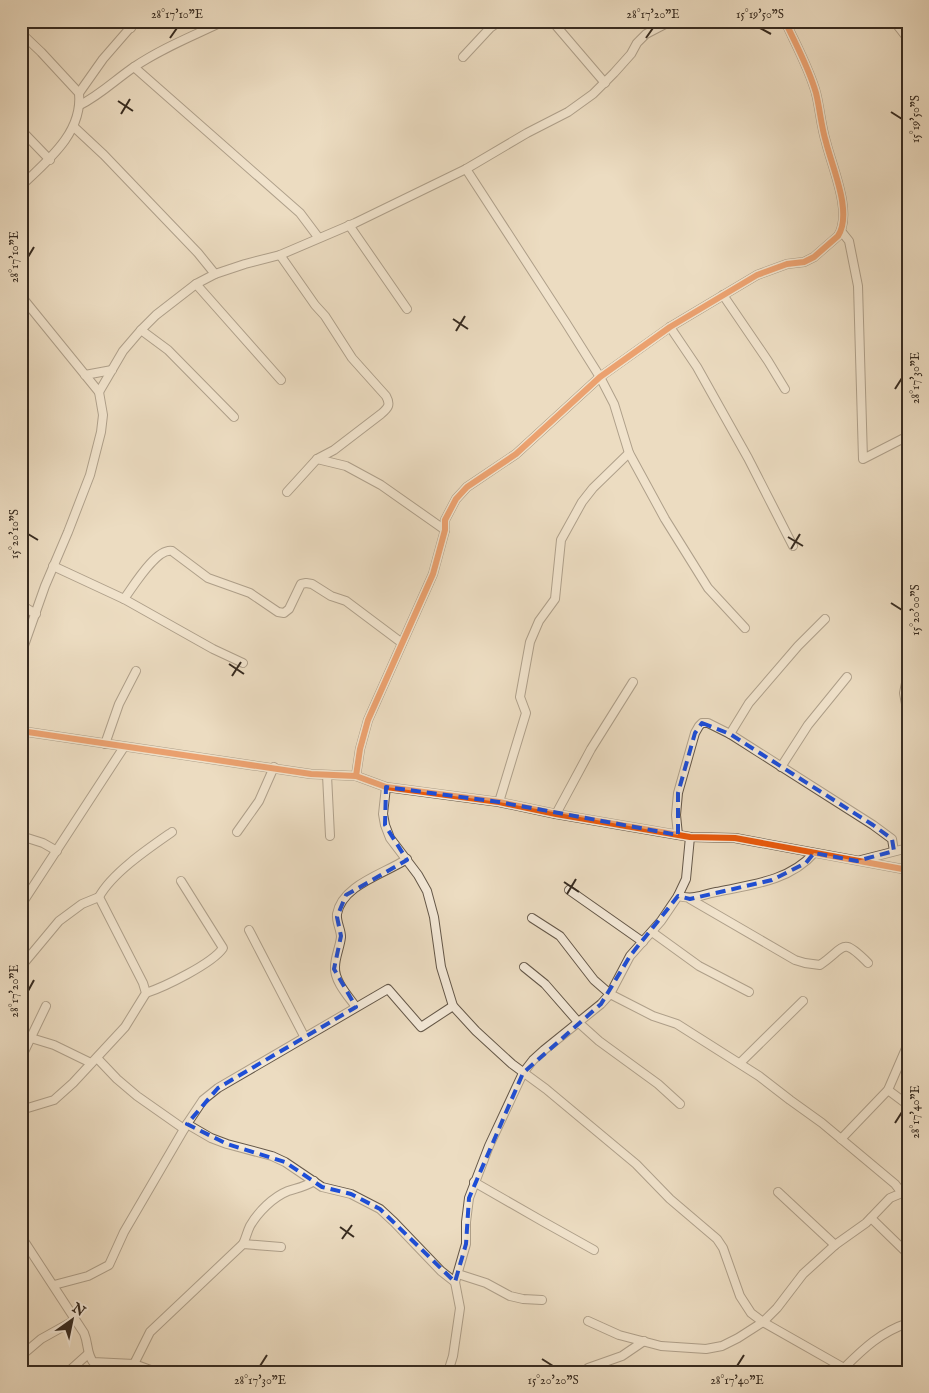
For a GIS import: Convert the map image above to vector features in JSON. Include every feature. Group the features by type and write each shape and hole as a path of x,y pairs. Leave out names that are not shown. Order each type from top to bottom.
{"street":[{"path":"79,93 103,59 134,25 123,21"},
{"path":"80,105 96,98 134,67 187,37 224,21"},
{"path":"464,57 490,28 500,21"},
{"path":"552,21 605,83"},
{"path":"99,392 123,351 141,330 156,315 196,284 216,274 280,255 349,225 466,169 527,133 568,112 605,83 646,34 672,21"},
{"path":"356,776 360,749 368,720 433,574 445,520 456,499 467,487 516,454 600,378 670,326 757,275 787,264 804,262 814,257 838,236 841,231 843,215 839,185 826,141 816,92 786,21"},
{"path":"894,21 908,39"},
{"path":"21,34 41,52 79,93 80,105 74,127 50,160 21,186"},
{"path":"134,67 300,213 318,237"},
{"path":"74,127 104,155 216,274"},
{"path":"21,130 50,160"},
{"path":"466,169 600,378 614,404 629,453 665,519 708,588 745,628"},
{"path":"349,225 407,309"},
{"path":"841,231 850,241 858,286 863,459 908,436"},
{"path":"280,255 325,316 352,358 386,396 389,402 388,408 381,414 334,450 317,459 287,492"},
{"path":"196,284 281,380"},
{"path":"723,295 785,389"},
{"path":"21,296 99,392 102,423 90,475 53,566 21,654"},
{"path":"670,326 697,367 748,458 793,546"},
{"path":"141,330 168,350 234,417"},
{"path":"85,375 112,370"},
{"path":"499,802 526,713 520,697 530,642 538,621 555,599 561,540 592,488 629,453"},
{"path":"317,459 346,466 381,485 444,530"},
{"path":"124,599 157,556 168,550 208,578 250,594 278,612 284,612 289,609 301,584 312,584 332,596 346,600 402,643"},
{"path":"53,566 124,599 213,649 243,663"},
{"path":"21,605 36,614"},
{"path":"730,734 749,703 798,646 825,619"},
{"path":"105,744 119,704 136,670"},
{"path":"908,673 904,693 908,715"},
{"path":"780,767 808,726 848,677"},
{"path":"556,814 590,749 633,682"},
{"path":"678,835 676,815 678,793 699,726 702,723 708,723 730,734 886,834 892,840 894,851"},
{"path":"21,731 311,774 356,776 386,787 499,802 556,814 690,837 735,838 907,870 908,889"},
{"path":"21,905 124,747"},
{"path":"237,832 259,802 274,768"},
{"path":"327,775 330,836"},
{"path":"386,787 383,814 385,825 390,838 407,859 427,891 434,917 441,967 453,1006 476,1031 523,1073 546,1089 636,1164 670,1199 717,1239 740,1296 751,1313 763,1322 846,1370 873,1340 886,1332 908,1323"},
{"path":"21,964 24,963 59,921 82,904 99,897 104,887 172,832"},
{"path":"21,836 43,843 57,851"},
{"path":"448,1372 453,1356 460,1308 456,1278 466,1244 469,1198 474,1182 523,1073 539,1055 579,1023 610,994 630,956 661,921 678,896 686,879 690,837"},
{"path":"857,861 908,848"},
{"path":"690,899 772,880 806,863 814,854"},
{"path":"356,1008 334,970 341,936 336,917 340,903 346,895 356,888 407,859"},
{"path":"21,1110 54,1100 125,1027 146,993 171,983 212,958 223,948 181,881"},
{"path":"569,890 643,942"},
{"path":"678,896 690,899 805,964 820,964 839,949 848,946 853,948 868,963"},
{"path":"99,897 137,970 146,993"},
{"path":"532,918 560,936 594,980 610,994 653,1016 677,1024 740,1063 822,1122 895,1184 905,1190"},
{"path":"249,930 304,1036"},
{"path":"652,932 699,966 749,992"},
{"path":"524,967 545,984 579,1023 598,1041 658,1084 680,1104"},
{"path":"54,1285 88,1276 109,1265 124,1232 186,1126 203,1100 218,1088 272,1058 304,1036 388,989 421,1026 453,1006"},
{"path":"740,1063 803,1001"},
{"path":"21,1058 46,1006"},
{"path":"21,1031 31,1038 94,1061 137,1096 186,1126 227,1144 272,1156 285,1162 322,1187 351,1194 380,1209 441,1271 456,1278 486,1283 510,1296 542,1300"},
{"path":"842,1139 888,1090 906,1055 908,1039"},
{"path":"888,1090 908,1105"},
{"path":"134,1364 150,1332 243,1244 252,1223 264,1208 278,1196 307,1186 314,1181"},
{"path":"474,1182 594,1250"},
{"path":"588,1321 619,1334 661,1346 706,1349 722,1346 763,1322 777,1308 802,1274 835,1245 871,1218 890,1198 905,1190"},
{"path":"778,1192 835,1245"},
{"path":"871,1218 908,1254"},
{"path":"21,1228 23,1242 54,1285 86,1338 88,1354 93,1362 94,1371"},
{"path":"243,1244 280,1247"},
{"path":"21,1356 41,1340 75,1320"},
{"path":"584,1372 588,1368 622,1356 644,1342"},
{"path":"68,1372 88,1354"},
{"path":"93,1362 134,1364 156,1372"}],"highlighted area":[{"path":"702,723 730,734 873,825 892,839 894,851 857,861 814,853 806,863 772,880 690,899 678,896 630,956 601,1004 523,1073 469,1198 466,1244 455,1282 380,1209 351,1194 322,1187 285,1162 227,1144 187,1124 218,1088 356,1007 334,969 341,936 337,917 346,895 407,860 385,825 386,787 499,802 678,835 678,793 695,733"}],"cycle path":[{"path":"356,776 360,749 368,720 433,574 445,530 445,520 456,499 467,487 516,454 600,377 670,327 757,275 787,264 804,262 814,257 838,236 842,226 843,215 840,190 824,136 813,84 785,21"},
{"path":"21,731 311,774 356,776 386,787 499,802 556,814 690,837 735,838 908,870"}]}
